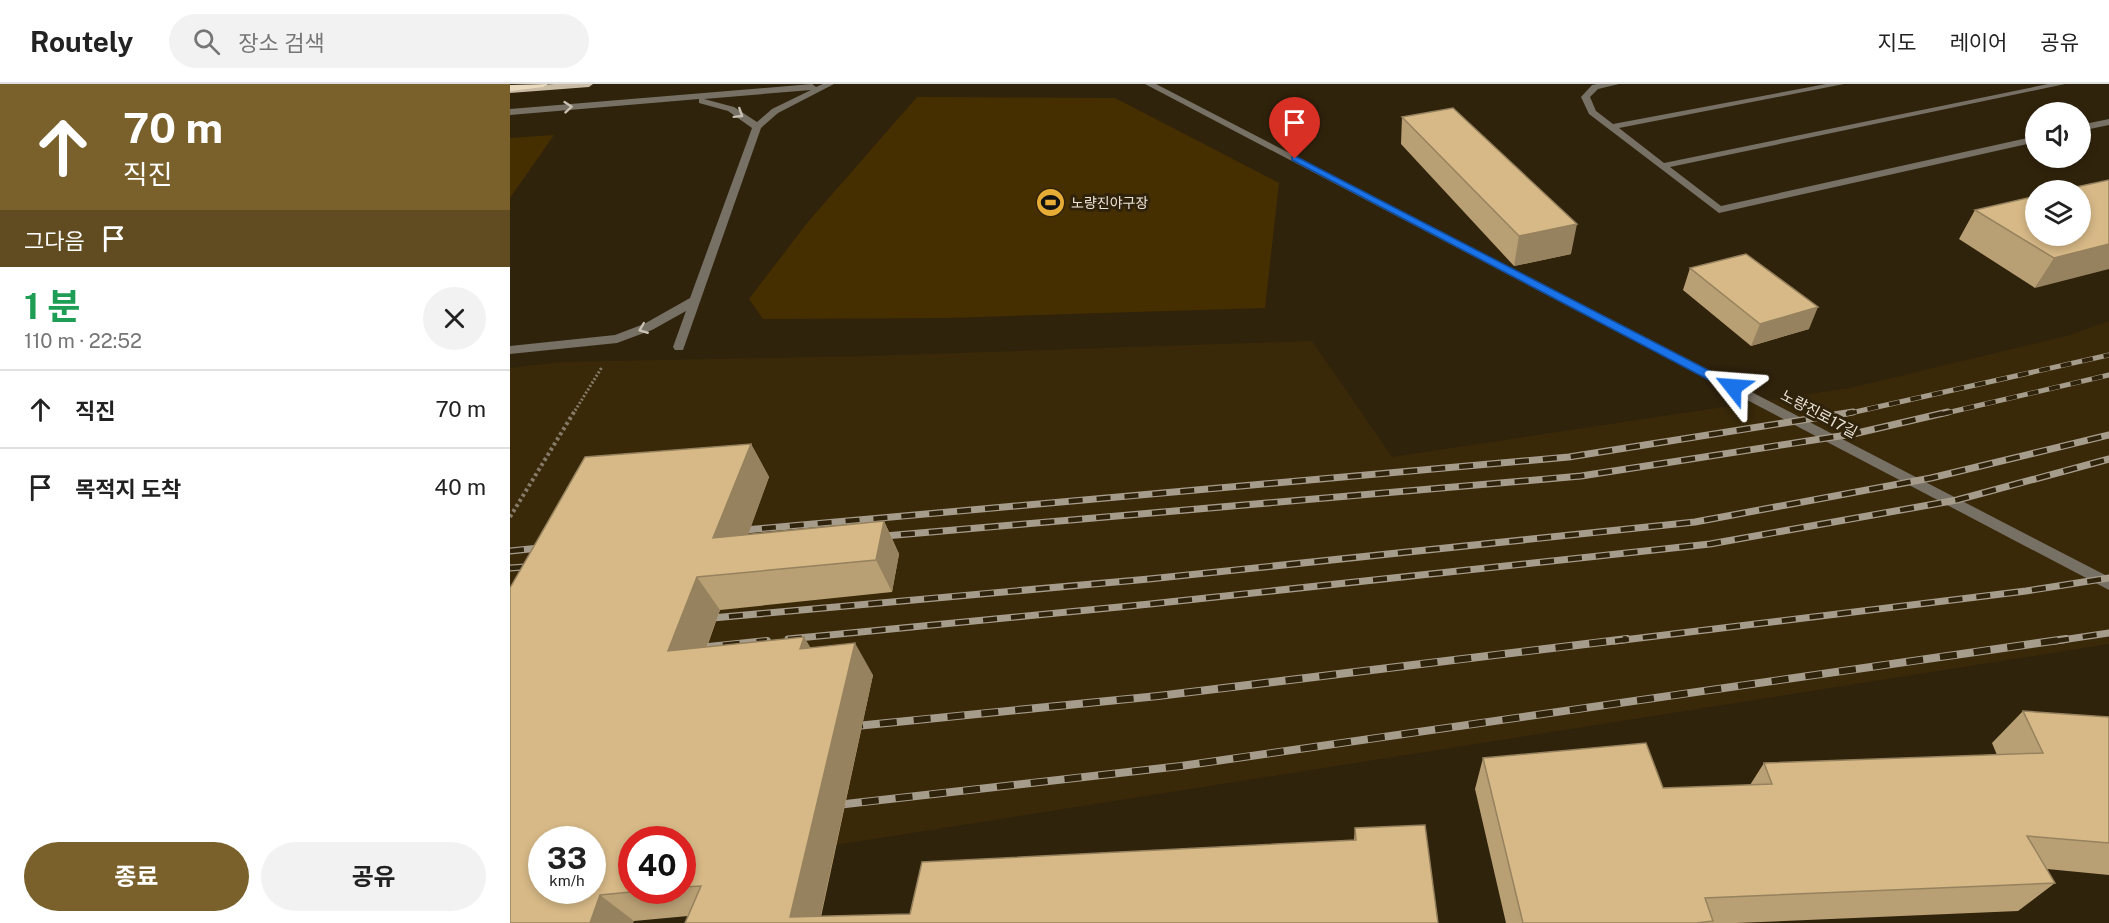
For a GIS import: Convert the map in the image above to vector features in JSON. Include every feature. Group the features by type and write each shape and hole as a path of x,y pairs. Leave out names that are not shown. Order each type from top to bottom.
{"highway":[{"path":"510,89 543,84"}],"main road":[{"path":"510,89 589,84"}],"street":[{"path":"510,112 825,84"},
{"path":"679,347 757,127 775,111 830,84"},
{"name":"노량진로17길","path":"1149,84 2109,584"},
{"path":"1615,84 1593,86 1585,96 1592,112 1719,210 2025,140"},
{"path":"1611,127 1840,84"},
{"path":"1662,166 2061,84"},
{"path":"678,98 710,102 731,109 757,127"},
{"path":"2091,126 2109,122"},
{"path":"510,351 617,339 648,327 694,301"}],"path":[{"path":"510,517 608,359"}],"shaded area":[{"name":"노량진야구장","path":"917,97 1115,98 1279,183 1265,308 948,318 763,319 749,299 807,223"},
{"path":"554,135 510,198 510,138"},
{"path":"2109,321 2109,644 696,867 696,826 618,826 618,840 606,840 606,826 528,826 528,864 510,896 510,368 560,362 872,356 1312,341 1392,457 1850,388 2070,335"}],"building":[{"path":"1453,108 1577,224 1519,236 1402,117"},
{"path":"2109,180 2109,244 2054,258 2034,246 2091,246 2091,184"},
{"path":"2025,199 2025,240 1975,210"},
{"path":"1746,254 1818,307 1760,324 1690,268"},
{"path":"751,444 713,538 884,521 876,560 697,577 668,651 804,637 800,649 855,643 790,917 910,914 922,862 1356,840 1355,828 1425,825 1438,923 685,923 693,904 696,904 701,886 696,886 696,826 618,826 618,893 606,894 606,826 528,826 528,904 597,904 590,923 510,923 510,588 585,457"},
{"path":"2023,711 2109,717 2109,843 2027,836 2055,883 1705,898 1713,921 1696,923 1523,923 1483,758 1646,743 1663,788 1772,784 1764,763 2043,753"}],"railway":[{"path":"1846,414 2109,355"},
{"path":"1942,414 2109,375"},
{"path":"734,531 1569,457 1853,412"},
{"path":"873,537 1581,476 1853,434 1948,412"},
{"path":"701,619 1149,579 1695,522 1931,478 2109,435"},
{"path":"788,639 1150,604 1710,544 1957,500 2109,459"},
{"path":"510,551 549,547"},
{"path":"510,568 539,566"},
{"path":"1615,641 2026,591 2109,578"},
{"path":"2055,641 2109,633"},
{"path":"846,727 1158,696 1627,639"},
{"path":"828,806 1181,766 2066,639"},
{"path":"689,649 767,641"}],"place":[{"name":"노량진야구장","path":"1050,203"}],"route":[{"path":"1295,159 1733,387"}]}
